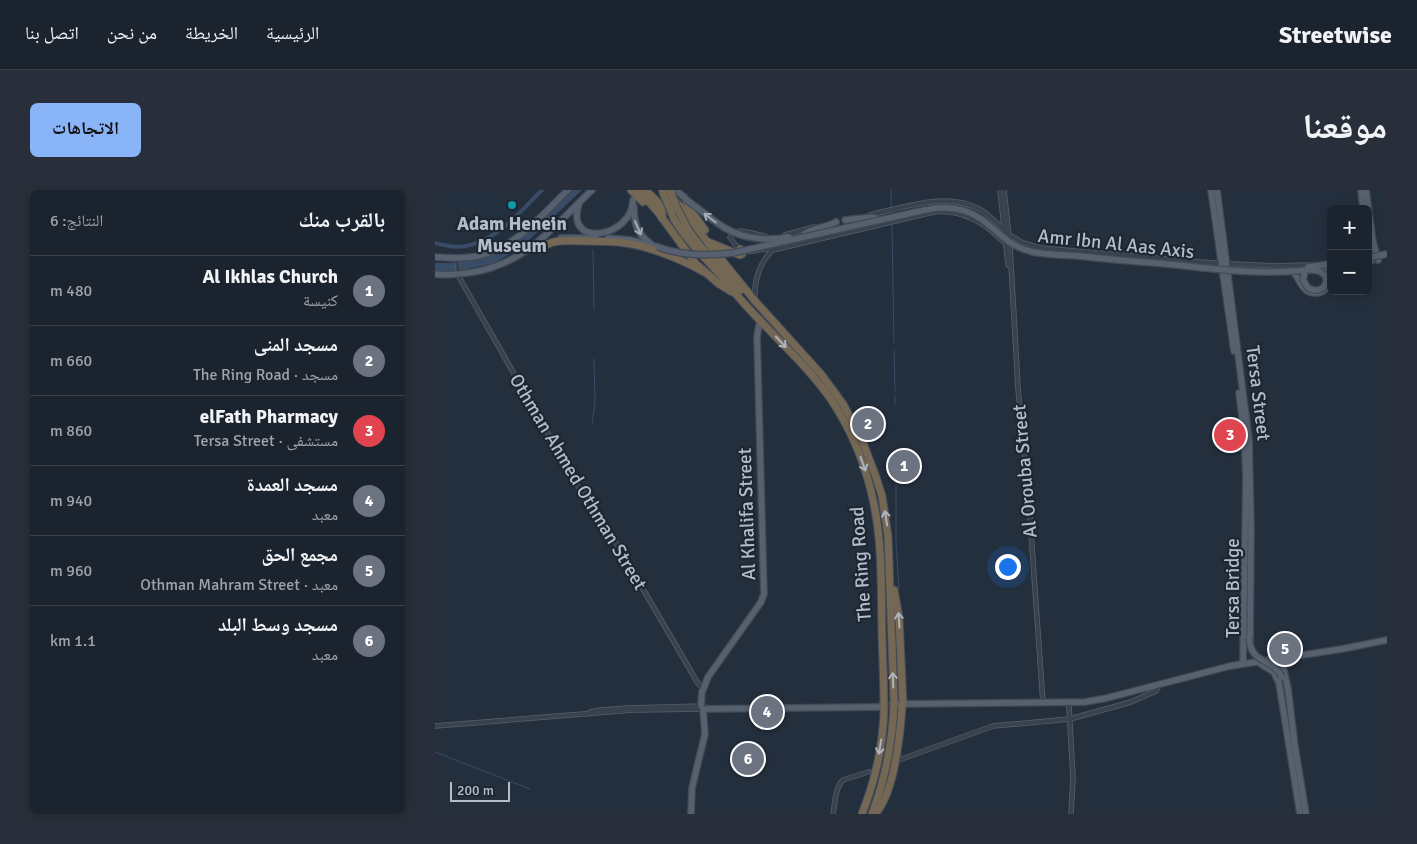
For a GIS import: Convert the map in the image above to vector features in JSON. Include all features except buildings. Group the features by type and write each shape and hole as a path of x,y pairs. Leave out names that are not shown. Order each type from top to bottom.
{"highway":[{"path":"631,190 657,211"},
{"name":"The Ring Road","path":"638,190 657,211 689,256 704,272 721,286 735,294"},
{"path":"645,190 660,205 663,212 662,218"},
{"name":"The Ring Road","path":"661,190 685,212 755,301 821,374 867,474 875,510 881,554 883,720 877,764 862,814"},
{"name":"The Ring Road","path":"661,190 674,219 735,294 816,381 843,404 859,432 875,472 882,496 888,536 894,700 890,749 885,775 873,814"},
{"path":"670,190 682,203 685,212"},
{"name":"The Ring Road","path":"670,190 686,233 742,291 755,301"},
{"path":"679,190 708,236 708,243 740,255 742,254 741,249"},
{"path":"540,250 548,244 563,241 622,242 650,249 690,264 704,272"},
{"path":"873,814 883,803 887,794 896,753 901,705 899,612 891,581"}],"main road":[{"path":"435,256 457,258 476,256 495,250 512,241 528,229 568,190"},
{"path":"435,274 485,270 520,256 593,190"},
{"path":"631,190 636,227 642,237 658,247"},
{"name":"Amr Ibn Al Aas Axis","path":"679,190 686,199 716,222 735,233 768,239 788,237 943,207 969,212 977,216 1014,246 1037,253 1236,271 1275,272 1312,270 1327,267"},
{"name":"Tersa Street","path":"1211,190 1224,263 1228,273 1247,444 1251,646 1255,654 1278,668 1282,677"},
{"name":"Tersa Street","path":"1217,190 1224,263"},
{"path":"1361,190 1363,205"},
{"path":"1366,190 1373,242 1378,260"},
{"path":"580,202 577,216 579,225 586,232 598,234 612,230 626,219 633,208 633,200"},
{"name":"Amr Ibn Al Aas Axis","path":"531,248 555,239 570,237 623,239 685,254 727,254 932,205 949,204 979,213 1010,240 1022,246 1036,249 1237,268 1280,269 1327,266"},
{"path":"845,220 873,217 876,219"},
{"path":"847,232 876,219"},
{"path":"804,234 810,230 836,222"},
{"path":"1372,258 1387,256"},
{"path":"1305,272 1303,278 1305,285 1312,290 1320,289 1327,283 1326,276 1321,272 1312,270"},
{"path":"1294,273 1298,276 1306,290 1315,293 1327,288"},
{"name":"Al Khalifa Street","path":"703,689 709,674 761,602 764,594 757,347 760,319"},
{"name":"Tersa Street","path":"1243,664 1248,460"},
{"name":"Tersa Bridge","path":"1245,524 1248,531 1248,639 1254,654 1275,667 1282,677"},
{"name":"Tersa Bridge","path":"1248,639 1251,581"},
{"path":"901,705 1069,706 1103,702 1230,666 1282,660 1387,642"},
{"path":"1282,660 1282,677 1292,750 1291,758"},
{"path":"901,705 1077,703 1266,662"},
{"path":"1266,662 1278,681 1300,814"},
{"path":"1282,677 1306,814"},
{"path":"691,814 692,788 705,734 703,689"},
{"path":"703,707 878,705"}],"street":[{"name":"Al Orouba Street","path":"1002,190 1009,246 1017,388 1029,504 1043,702"},
{"name":"Al Orouba Street","path":"1003,200 1003,228 1009,246"},
{"path":"997,237 1003,234 1003,228 988,215 965,203 948,201 905,207 778,236 761,236 737,231 731,235 731,238 741,249 749,252 775,249 929,213 945,211 959,214 978,222 985,226 997,237 1009,246 1034,254 1228,273 1280,274 1305,272 1327,267"},
{"path":"1008,234 1023,243 1033,246 1093,253 1224,263 1327,266"},
{"path":"1009,246 1013,238"},
{"path":"755,301 758,275 763,263 775,249"},
{"path":"1092,259 1093,253"},
{"path":"457,258 458,273"},
{"path":"1372,259 1378,260"},
{"path":"1216,271 1218,266 1224,263"},
{"path":"1224,263 1231,269 1228,273"},
{"name":"Othman Ahmed Othman Street","path":"458,273 579,488 588,495 697,682 703,689"},
{"path":"899,760 993,726 1070,720 1131,702 1154,692 1159,685"},
{"path":"1069,706 1073,786 1071,814"},
{"path":"435,726 443,723 583,715 631,709 703,707"},
{"path":"833,814 841,782 868,772"}],"water":[{"path":"571,190 582,190 517,250 494,263 459,271 435,272 435,263 458,262 478,258 496,252 512,243 541,220"}],"waterway":[{"path":"435,243 462,247 478,243 508,224 542,190"},
{"path":"891,190 891,209"},
{"path":"892,224 894,343"},
{"path":"593,250 594,310"},
{"path":"894,350 895,391"},
{"path":"592,425 595,402 594,359"},
{"path":"895,396 895,404"},
{"path":"896,461 896,542 899,589"},
{"path":"451,723 469,721"},
{"path":"435,752 530,789"}],"tunnel":[{"path":"878,704 897,704"},
{"path":"868,772 896,761"}],"place":[{"name":"Adam Henein Museum","path":"512,205"},
{"name":"مسجد المنى","path":"868,424"},
{"name":"elFath Pharmacy","path":"1230,435"},
{"name":"Al Ikhlas Church","path":"904,466"},
{"name":"مجمع الحق","path":"1285,649"},
{"name":"مسجد العمدة","path":"767,712"},
{"name":"مسجد وسط البلد","path":"748,759"}]}
